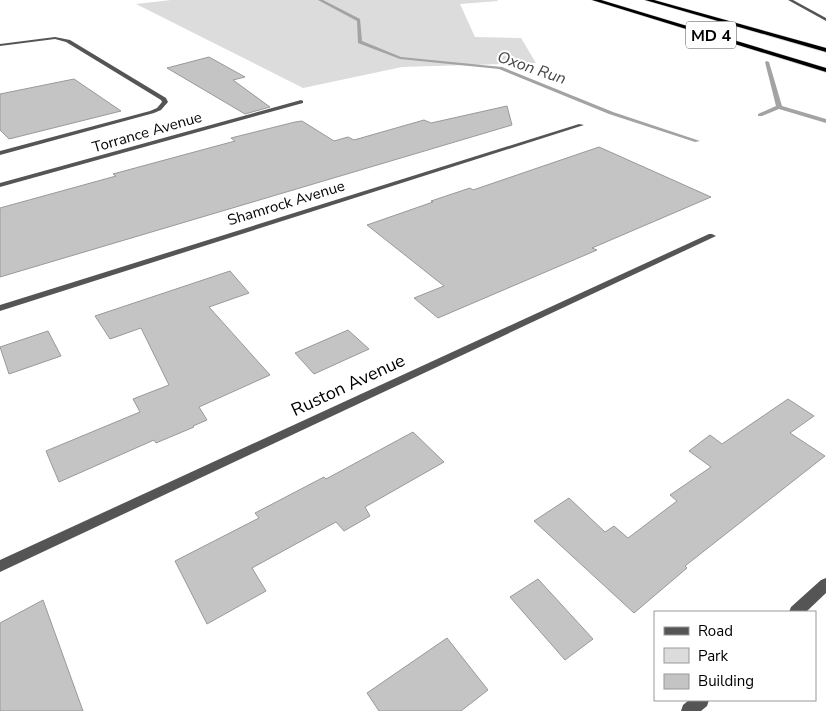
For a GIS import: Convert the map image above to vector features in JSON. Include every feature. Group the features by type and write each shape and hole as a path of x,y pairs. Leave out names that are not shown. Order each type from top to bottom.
{"highway":[{"name":"MD 4","path":"595,0 826,70"},
{"name":"MD 4","path":"648,0 826,50"}],"street":[{"path":"790,0 826,20"},
{"path":"0,45 55,38 68,41 165,100 161,107 152,112 0,153"},
{"name":"Torrance Avenue","path":"0,186 301,102"},
{"name":"Shamrock Avenue","path":"0,308 581,125"},
{"name":"Ruston Avenue","path":"0,566 712,236"},
{"path":"797,611 826,584"},
{"path":"689,711 700,701"}],"green space":[{"path":"171,0 497,0 460,4 475,37 521,38 536,63 402,67 303,88 136,4"}],"building":[{"path":"209,57 245,77 233,80 270,107 245,114 167,68"},
{"path":"74,79 121,111 9,139 0,130 0,94"},
{"path":"507,106 512,125 0,277 0,208 116,176 113,174 235,141 231,138 295,122 302,121 334,141 348,137 354,140 424,120 431,123"},
{"path":"599,147 711,197 592,248 597,250 438,318 414,298 444,286 367,225 433,202 431,201 470,188 473,190"},
{"path":"230,271 249,293 209,307 270,375 199,407 207,420 194,427 156,443 154,440 59,482 46,451 140,412 133,399 169,385 141,328 110,339 95,316"},
{"path":"348,330 369,349 314,374 295,353"},
{"path":"48,331 61,356 9,374 0,347"},
{"path":"788,399 814,416 790,433 825,456 685,566 687,568 634,613 534,521 569,498 605,532 614,526 628,538 677,501 670,495 711,467 689,451 710,435 722,444"},
{"path":"413,432 444,462 365,507 370,516 344,531 336,522 252,568 266,591 207,624 175,561 259,518 255,513 324,477 326,479"},
{"path":"538,579 593,639 565,660 510,597"},
{"path":"43,600 83,711 0,711 0,623"},
{"path":"447,638 488,690 461,711 379,711 367,693"}],"waterway":[{"name":"Oxon Run","path":"320,0 359,20 360,42 400,58 500,68 611,113 697,141"},
{"name":"Oxon Run","path":"767,62 779,107"},
{"name":"Oxon Run","path":"760,115 779,107"},
{"name":"Oxon Run","path":"779,107 826,121"}]}
